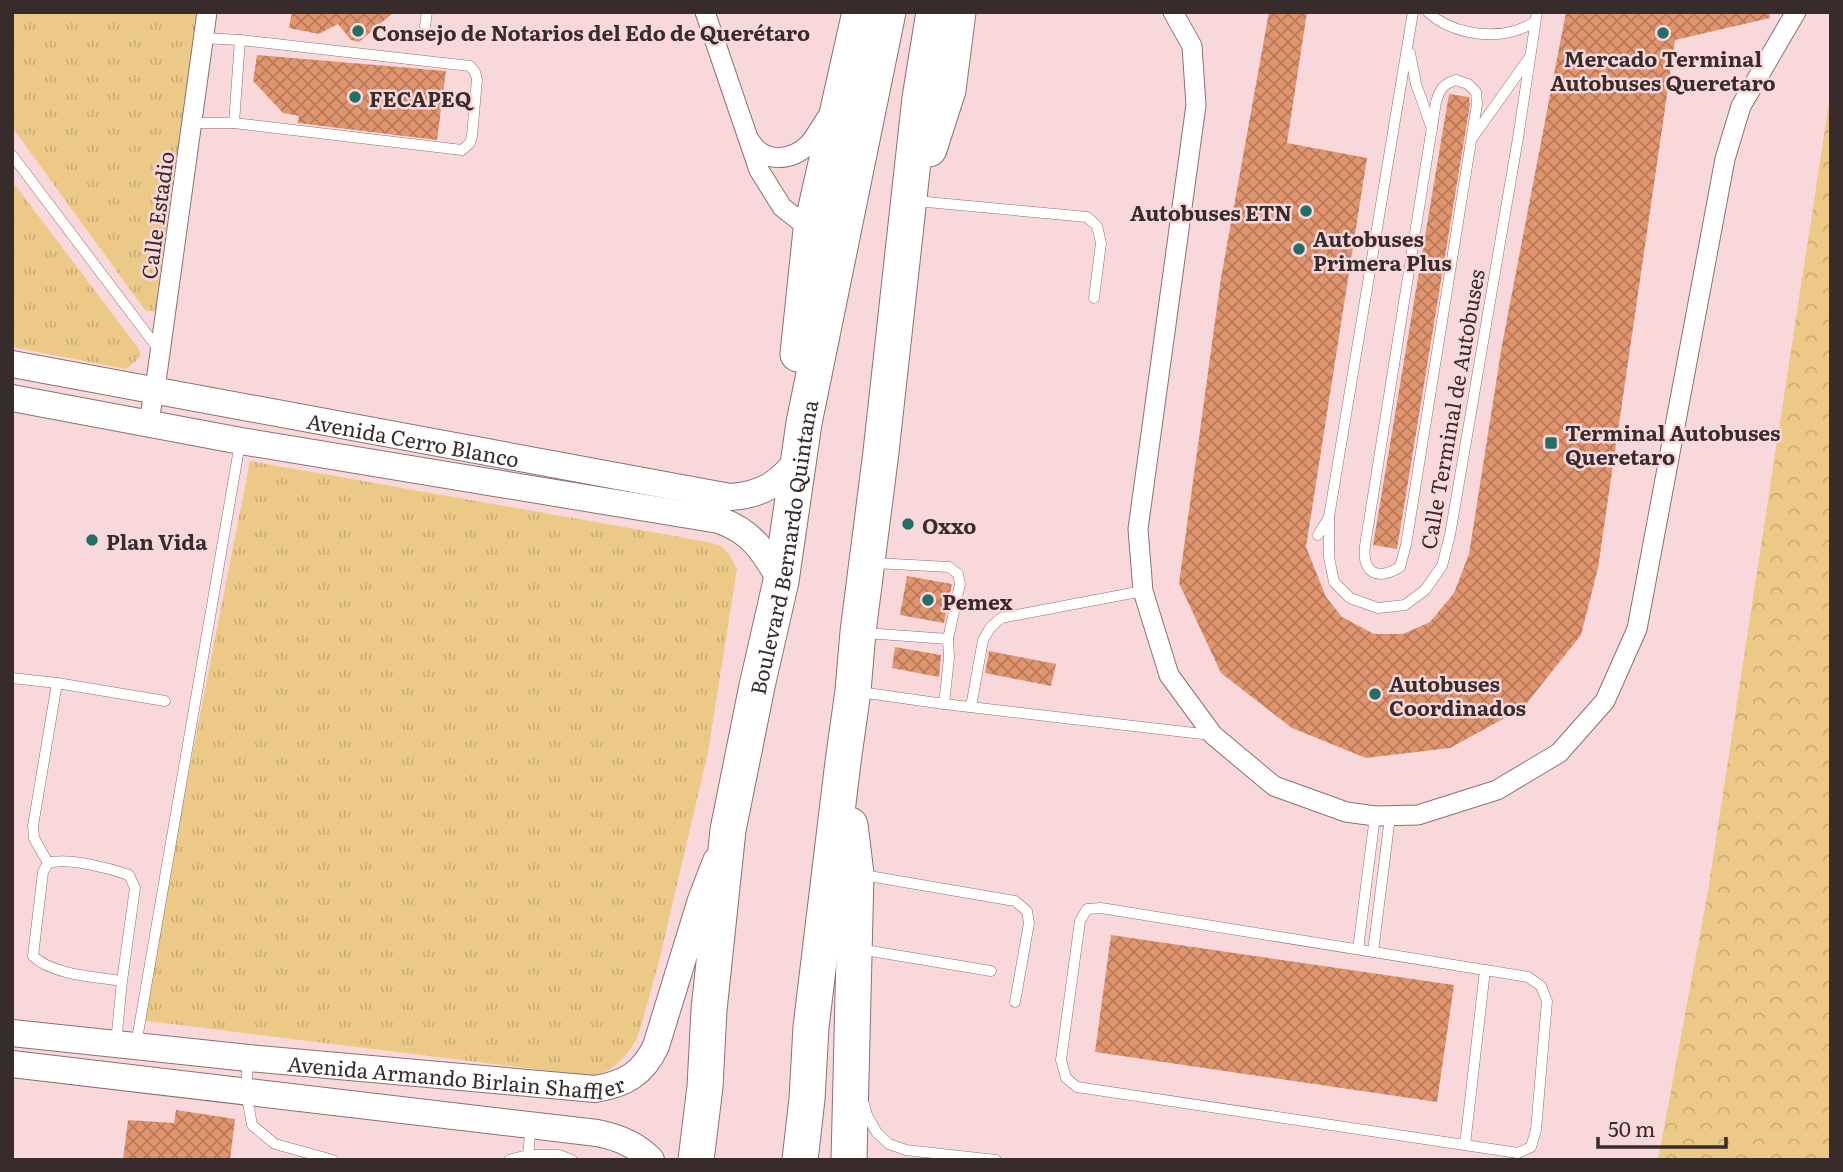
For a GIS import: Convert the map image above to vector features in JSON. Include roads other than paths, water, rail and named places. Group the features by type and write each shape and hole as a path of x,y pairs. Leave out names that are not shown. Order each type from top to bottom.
{"highway":[{"path":"802,440 798,355 811,230 860,12"},
{"name":"Boulevard Bernardo Quintana","path":"696,1160 728,830 781,581 802,440 888,12"},
{"path":"800,1160 807,1099 808,1058 853,691 920,98 934,12"},
{"path":"908,201 948,90 958,12"},
{"path":"843,762 856,874 849,1160"},
{"path":"816,997 820,1029 822,1160"},
{"name":"Boulevard Bernardo Quintana","path":"705,1087 712,1160"}],"main road":[{"name":"Avenida Cerro Blanco","path":"12,364 730,497 755,494 779,481 788,472 802,440"},
{"name":"Avenida Cerro Blanco","path":"12,398 241,441 719,520 749,536 760,547 781,581"},
{"name":"Avenida Armando Birlain Shaffler","path":"12,1033 248,1058 595,1089 628,1079 643,1069 656,1046 701,900 728,830"},
{"name":"Avenida Armando Birlain Shaffler","path":"12,1064 611,1136 636,1147 651,1160"}],"street":[{"name":"Calle Estadio","path":"148,424 207,12"},
{"path":"705,12 759,170 782,207 811,230"},
{"path":"1172,12 1192,46 1196,105 1138,529 1143,591 1169,675 1213,735 1274,786 1346,812 1382,816 1418,815 1497,790 1559,753 1605,701 1637,629 1725,159 1741,106 1796,12"},
{"path":"747,134 752,146 762,154 786,158 810,143 842,99"}],"lane":[{"path":"424,34 427,12"},
{"name":"Calle Terminal de Autobuses","path":"1413,12 1329,517 1330,582 1350,598 1378,608 1405,605 1425,590 1442,566 1518,138 1536,17"},
{"path":"1428,12 1445,25 1483,33 1516,31 1536,17"},
{"path":"191,123 234,123 462,150 470,144 472,136 477,79 470,66 203,38"},
{"path":"234,123 240,40"},
{"path":"1408,45 1416,84 1432,130"},
{"path":"1471,140 1530,57"},
{"path":"1456,80 1468,84 1476,92 1477,104 1471,140 1403,559 1400,567 1388,575 1376,573 1368,569 1363,559 1364,545 1432,130 1440,91 1445,83 1456,80"},
{"path":"12,155 160,352"},
{"path":"908,201 1087,216 1097,226 1101,243 1094,298"},
{"path":"126,1045 241,441"},
{"path":"1318,535 1329,517"},
{"path":"866,562 949,567 958,575 960,584 948,639 949,658 944,704"},
{"path":"971,707 983,640 990,628 1001,618 1143,591"},
{"path":"858,632 948,639"},
{"path":"12,678 82,686 165,701"},
{"path":"48,863 34,838 33,816 57,683"},
{"path":"853,691 1213,735"},
{"path":"1358,949 1382,816"},
{"path":"1373,951 1382,816"},
{"path":"122,981 61,970 41,964 33,956 43,872 48,863 58,860 113,869 129,875 135,888 122,981 126,1045"},
{"path":"856,874 1015,901 1027,911 1029,923 1015,1002"},
{"path":"1101,908 1373,951 1528,977 1541,986 1547,1001 1536,1130 1531,1147 1518,1153 1077,1087 1066,1078 1061,1060 1080,921 1087,909 1101,908"},
{"path":"855,948 991,971"},
{"path":"1465,1145 1485,970"},
{"path":"853,1032 867,1115 877,1133 889,1144 906,1150 992,1159"},
{"path":"248,1058 246,1091 252,1125 275,1144 333,1160"},
{"path":"528,1157 531,1125"},
{"path":"509,1160 559,1155 572,1160"}],"place":[{"name":"Consejo de Notarios del Edo de Querétaro","path":"358,31"},
{"name":"Mercado Terminal Autobuses Queretaro","path":"1663,33"},
{"name":"FECAPEQ","path":"355,97"},
{"name":"Autobuses ETN","path":"1306,211"},
{"name":"Autobuses Primera Plus","path":"1299,249"},
{"name":"Terminal Autobuses Queretaro","path":"1551,443"},
{"name":"Oxxo","path":"908,524"},
{"name":"Plan Vida","path":"92,540"},
{"name":"Pemex","path":"928,600"},
{"name":"Autobuses Coordinados","path":"1375,694"}]}
